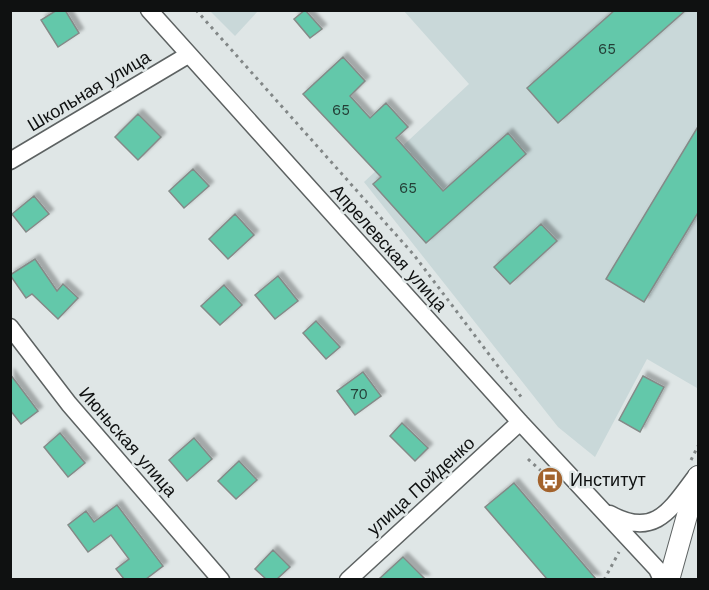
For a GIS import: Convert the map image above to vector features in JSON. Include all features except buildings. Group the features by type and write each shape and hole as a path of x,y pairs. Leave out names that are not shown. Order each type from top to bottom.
{"main road":[{"path":"669,579 695,472"}],"street":[{"name":"Апрелевская улица","path":"149,10 520,422 657,569 662,579"},
{"name":"Школьная улица","path":"10,161 188,55"},
{"name":"Июньская улица","path":"10,327 69,404 221,579"},
{"name":"улица Пойденко","path":"348,579 520,422"},
{"path":"601,510 628,523 642,524 658,520 670,510 695,472"}],"path":[{"path":"196,10 414,255 528,406"},
{"path":"695,472 699,446"},
{"path":"528,459 550,480"},
{"path":"604,579 621,549"}],"shaded area":[{"path":"210,11 258,11 235,36"},
{"path":"404,11 698,11 698,386 697,388 647,359 595,457 558,427 364,182 469,84"}],"place":[{"name":"Институт","path":"550,480"}]}
